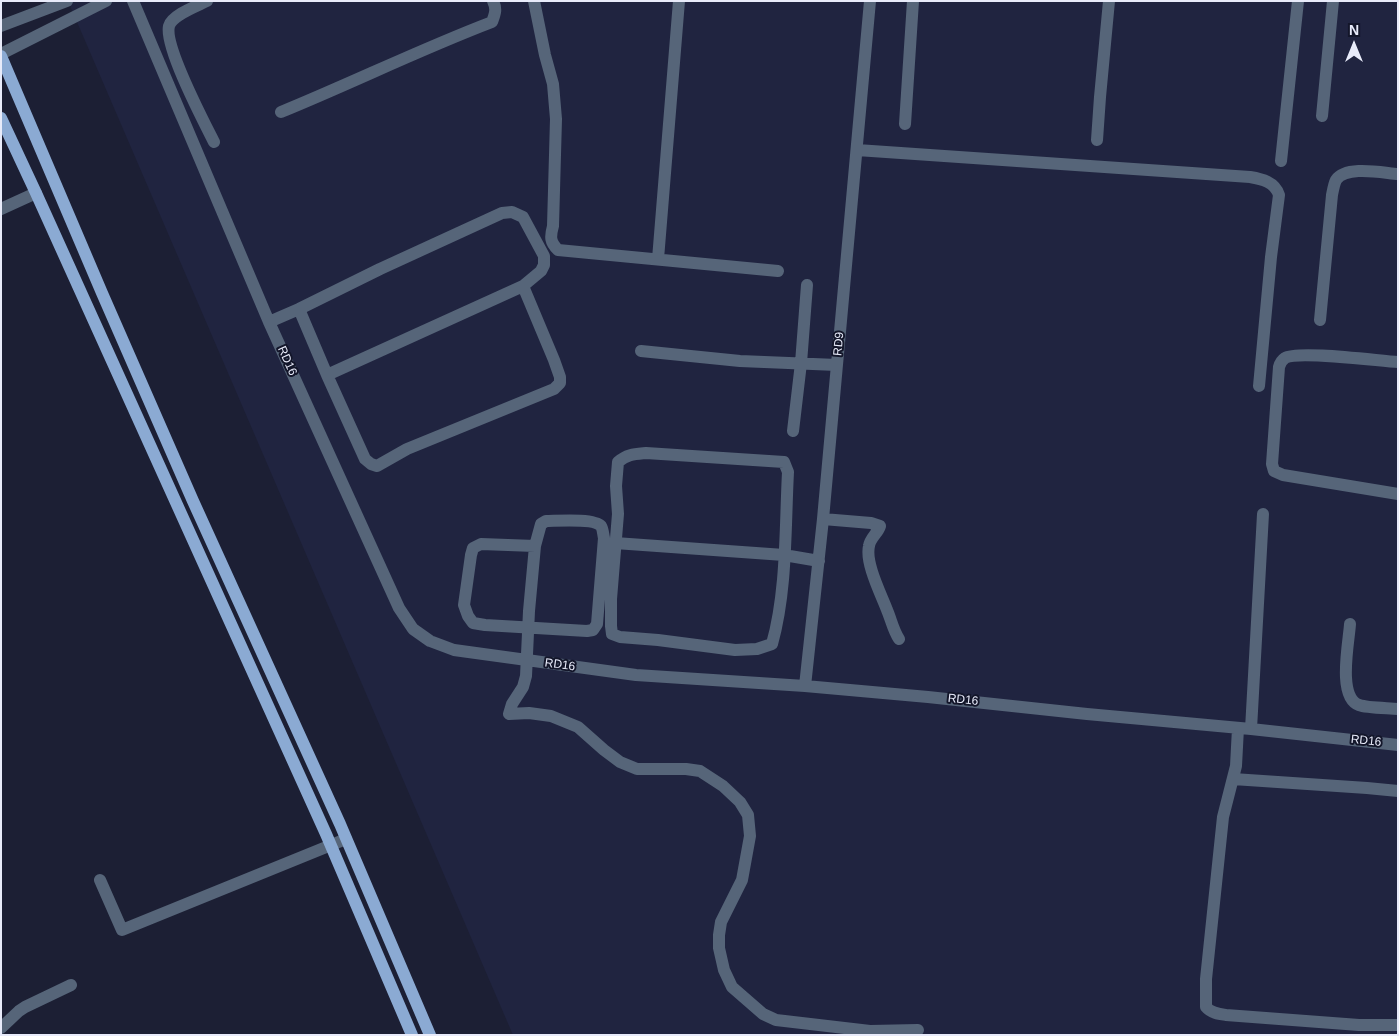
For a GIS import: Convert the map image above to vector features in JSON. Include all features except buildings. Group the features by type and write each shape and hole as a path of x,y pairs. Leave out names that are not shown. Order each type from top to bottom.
{"main road":[{"path":"1,55 193,501 346,839 430,1035"},
{"path":"1,118 331,845 412,1035"}],"street":[{"path":"1,26 68,1"},
{"path":"1,55 106,1"},
{"name":"RD16","path":"133,1 269,322 399,608 413,629 430,642 454,650 636,675 928,696 1398,745"},
{"path":"208,1 176,17 169,26 171,43 176,59 214,142"},
{"path":"281,112 331,92 460,34 492,22 495,14 493,1"},
{"path":"534,1 553,84 555,160 553,226 550,236 552,244 558,250 778,271"},
{"path":"658,259 679,1"},
{"name":"RD9","path":"805,686 824,519 870,1"},
{"path":"905,124 914,1"},
{"path":"1097,140 1109,1"},
{"path":"1281,161 1298,1"},
{"path":"1322,116 1333,1"},
{"path":"857,150 1250,177 1270,183 1279,195 1259,386"},
{"path":"1320,320 1332,195 1336,180 1344,173 1357,171 1398,174"},
{"path":"1,209 36,193"},
{"path":"269,322 502,213 512,212 523,217 544,256 544,265 541,271 523,286 326,375"},
{"path":"793,431 807,285"},
{"path":"299,309 326,375 365,459 377,466 407,449 554,389 560,383 560,376 523,286"},
{"path":"641,351 740,361 837,365"},
{"path":"1398,362 1314,355 1285,358 1278,367 1272,464 1274,471 1283,475 1398,494"},
{"path":"646,453 784,462 788,472 782,596 772,644 757,649 735,650 620,637 612,634 611,599 616,543 618,514 616,486 618,462 623,457 630,454 646,453"},
{"path":"1263,514 1244,728 1223,818 1206,979 1206,1007 1215,1013 1226,1015 1359,1025 1398,1025"},
{"path":"824,519 871,523 880,526 871,540 868,552 877,587 899,639"},
{"path":"535,546 481,544 474,548 471,555 464,605 473,623 485,625 528,627 587,631 593,630 597,624 604,538 602,527 597,523 585,521 546,520 541,524 535,546 528,627 526,676 524,687 512,704 509,714 529,713 551,716 569,723 578,727 620,762 637,768 686,769 700,772 723,786 740,802 748,815 750,836 742,880 721,922 719,948 724,970 732,987 763,1014 776,1020 870,1031 918,1030"},
{"path":"616,543 784,554 819,561"},
{"path":"1350,624 1345,680 1347,692 1358,705 1398,709"},
{"path":"1233,779 1367,788 1398,792"},
{"path":"100,880 122,930 346,839"},
{"path":"1,1028 25,1007 71,985"}],"shaded area":[{"path":"68,1 1398,1 1398,1035 513,1035"}]}
